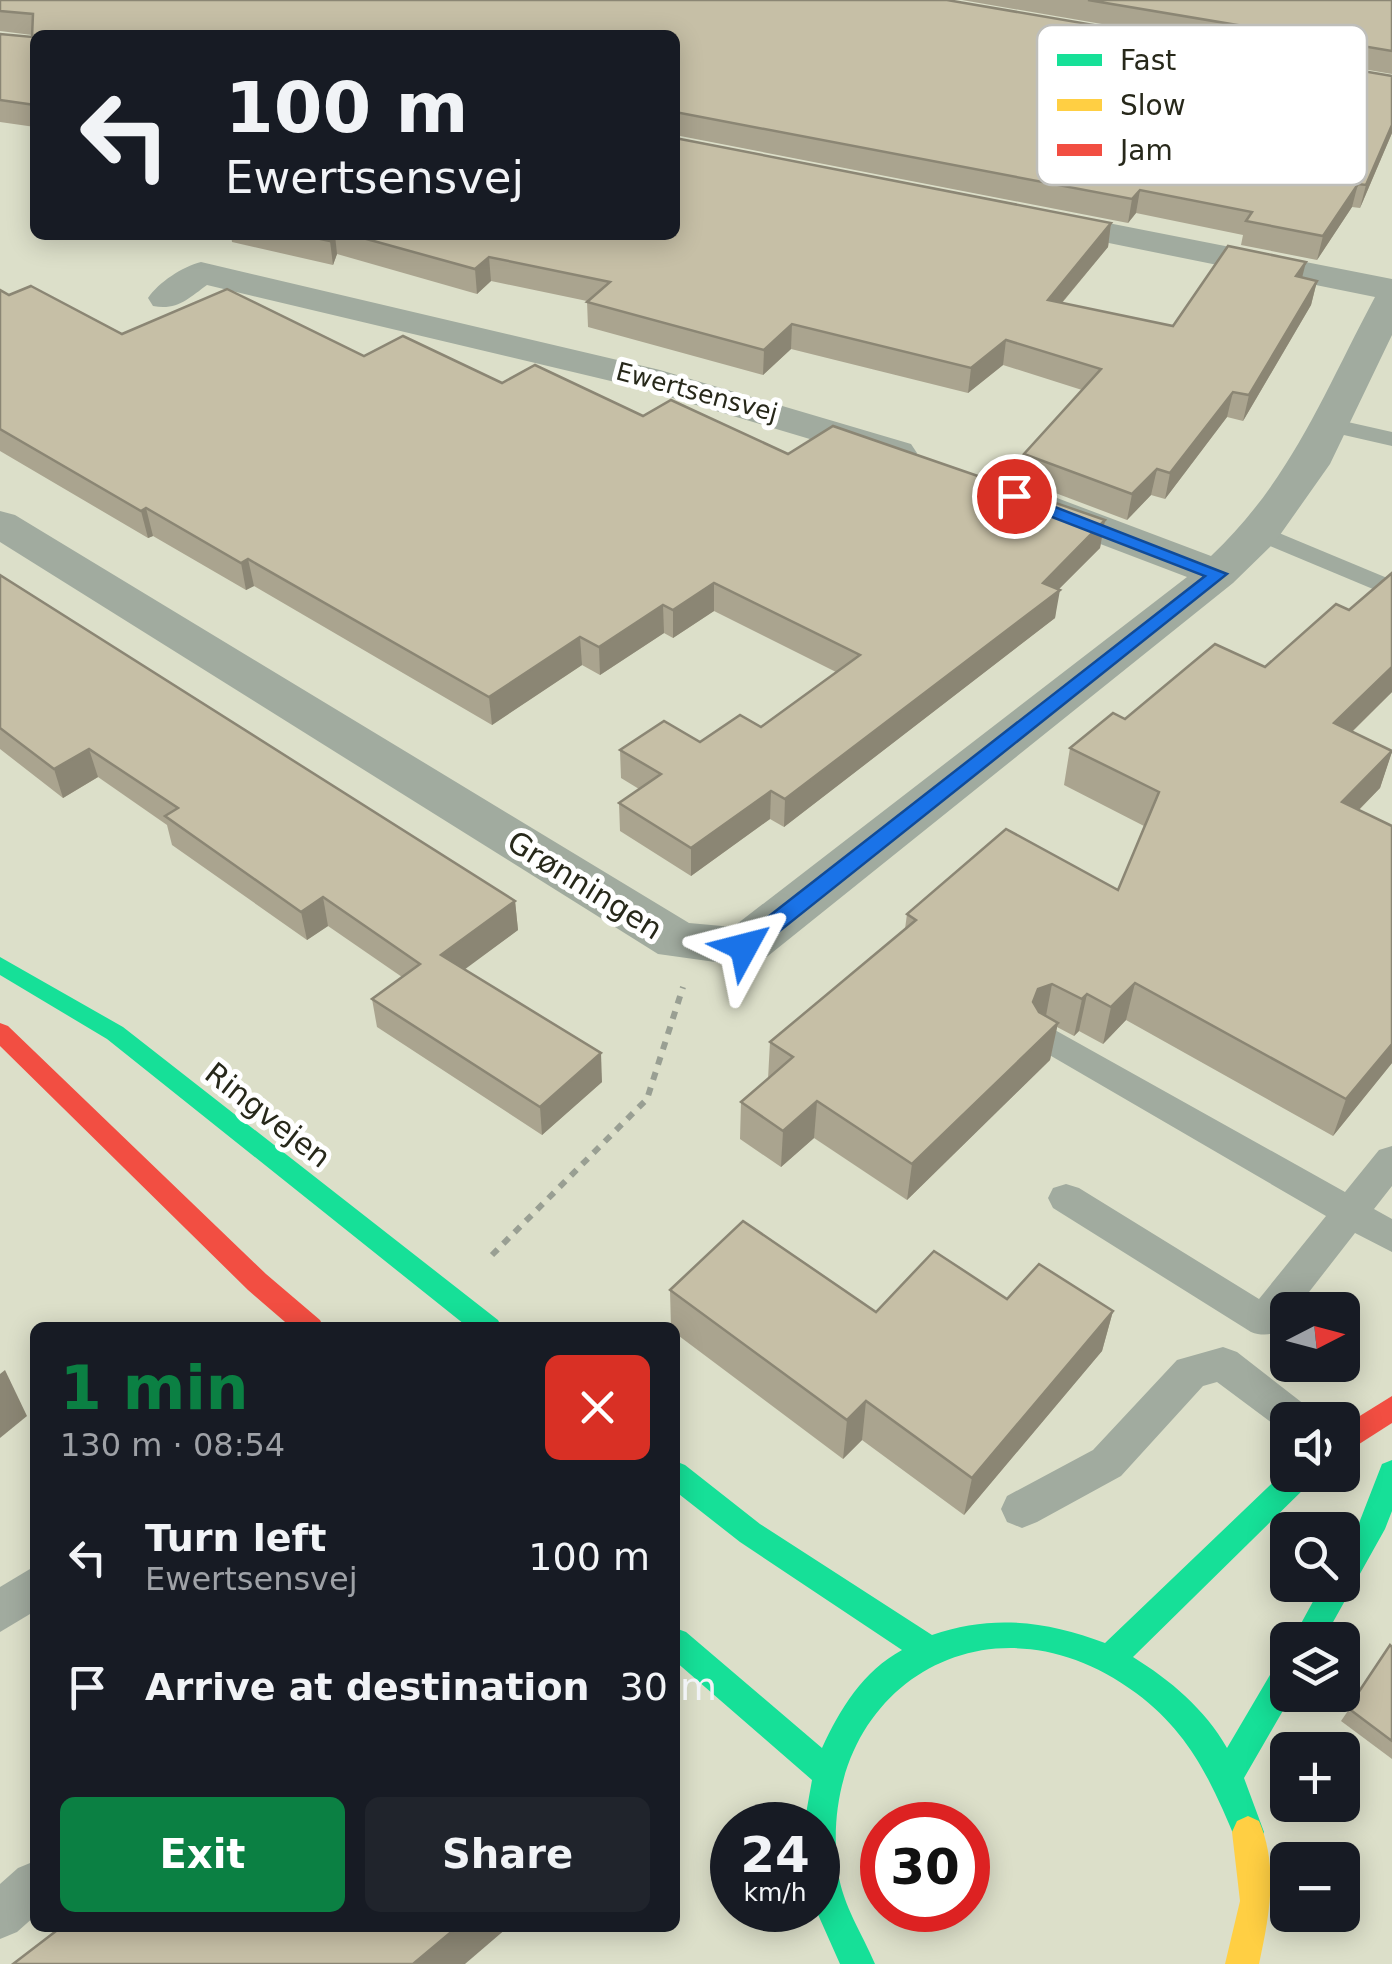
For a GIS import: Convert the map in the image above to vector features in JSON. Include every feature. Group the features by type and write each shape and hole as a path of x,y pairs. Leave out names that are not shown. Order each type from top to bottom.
{"main road":[{"name":"Ringvejen","path":"0,964 115,1033 481,1322"},
{"path":"0,1032 304,1322"},
{"path":"1360,1430 1392,1408"},
{"path":"1360,1546 1392,1472"},
{"path":"680,1478 750,1533 929,1650"},
{"path":"1111,1658 1281,1492"},
{"path":"821,1802 826,1772 850,1720 884,1680 929,1650 988,1635 1034,1637 1050,1638 1111,1658 1157,1687 1198,1727 1230,1774 1250,1827 1257,1882 1252,1938 1242,1964"},
{"path":"680,1646 826,1772"},
{"path":"1230,1774 1270,1704"},
{"path":"840,1931 858,1964"},
{"path":"817,1952 832,1932"},
{"path":"1252,1938 1273,1956"}],"street":[{"path":"1001,212 1392,290"},
{"name":"Ewertsensvej","path":"166,298 201,273 648,378 787,417 930,464"},
{"name":"Grønningen","path":"0,524 677,941 744,947 1218,574 1260,532 1310,464 1392,298"},
{"path":"1002,492 1218,574"}],"lane":[{"path":"1330,425 1392,439"},
{"path":"1260,532 1392,589"},
{"path":"1046,1037 1392,1237"},
{"path":"1066,1198 1264,1321 1392,1160"},
{"path":"1022,1509 1107,1463 1191,1372 1223,1364 1272,1402"},
{"path":"0,1612 30,1590"},
{"path":"0,1915 30,1889"}],"path":[{"path":"450,1297 647,1099 698,943"}],"building":[{"path":"0,0 947,0 1093,25 1037,25 1037,181 680,113 680,30 32,30 33,14 0,11"},
{"path":"1088,0 1392,0 1392,51 1367,47 1367,25 1237,25"},
{"path":"0,34 30,37 30,104 0,100"},
{"path":"1367,72 1392,76 1392,125 1367,183"},
{"path":"680,139 1111,223 1048,300 1173,326 1228,246 1306,262 1296,276 1317,281 1249,395 1233,392 1170,473 1157,469 1132,494 1024,454 1101,369 1006,340 971,368 792,324 764,350 587,302 610,282 489,257 475,269 370,240 680,240"},
{"path":"1058,185 1357,185 1323,236 1246,221 1252,212 1140,190 1132,199"},
{"path":"31,286 122,334 227,289 364,356 403,336 502,383 535,365 643,416 671,400 788,454 833,426 1105,520 1043,583 1060,590 785,799 771,791 691,848 619,803 661,774 620,750 664,721 700,742 740,715 761,727 860,655 714,583 673,610 663,605 599,647 580,637 489,697 248,559 241,563 146,508 141,511 0,429 0,290 9,295"},
{"path":"1392,573 1392,667 1334,723 1392,751 1342,802 1392,826 1392,1044 1346,1099 1135,983 1111,1007 1087,994 1082,999 1052,984 1038,989 1033,1002 1039,1012 1058,1023 912,1164 817,1101 783,1131 741,1102 793,1057 770,1042 916,920 907,914 1006,829 1118,890 1159,792 1070,748 1113,713 1125,719 1215,644 1265,667 1336,604 1349,610"},
{"path":"0,575 515,901 441,955 601,1053 540,1107 372,999 420,964 323,897 301,912 165,816 178,808 89,749 54,769 0,728"},
{"path":"743,1221 876,1312 934,1251 1007,1299 1039,1264 1113,1311 972,1478 866,1401 847,1420 670,1290"},
{"path":"1390,1645 1392,1741 1353,1712 1360,1712 1360,1690"},
{"path":"55,1932 451,1932 413,1964 13,1964"}],"traffic: fast":[{"path":"0,965 115,1033 481,1322"},
{"path":"1360,1548 1392,1473"},
{"path":"680,1478 750,1533 929,1650"},
{"path":"1111,1658 1282,1492"},
{"path":"1317,1622 1328,1602"},
{"path":"858,1964 836,1920 824,1884 819,1833 824,1794 834,1756 851,1722 874,1691 903,1666 937,1647 976,1637 1023,1635 1067,1643 1109,1659 1148,1683 1182,1713 1210,1749 1233,1789 1248,1832"},
{"path":"680,1646 826,1772"},
{"path":"1229,1774 1270,1704"}],"traffic: slow":[{"path":"1242,1964 1256,1901 1248,1832"}],"traffic: jam":[{"path":"0,1032 257,1282 304,1322"},
{"path":"1360,1430 1392,1408"}],"route":[{"path":"744,947 1218,574 1014,496"}]}
